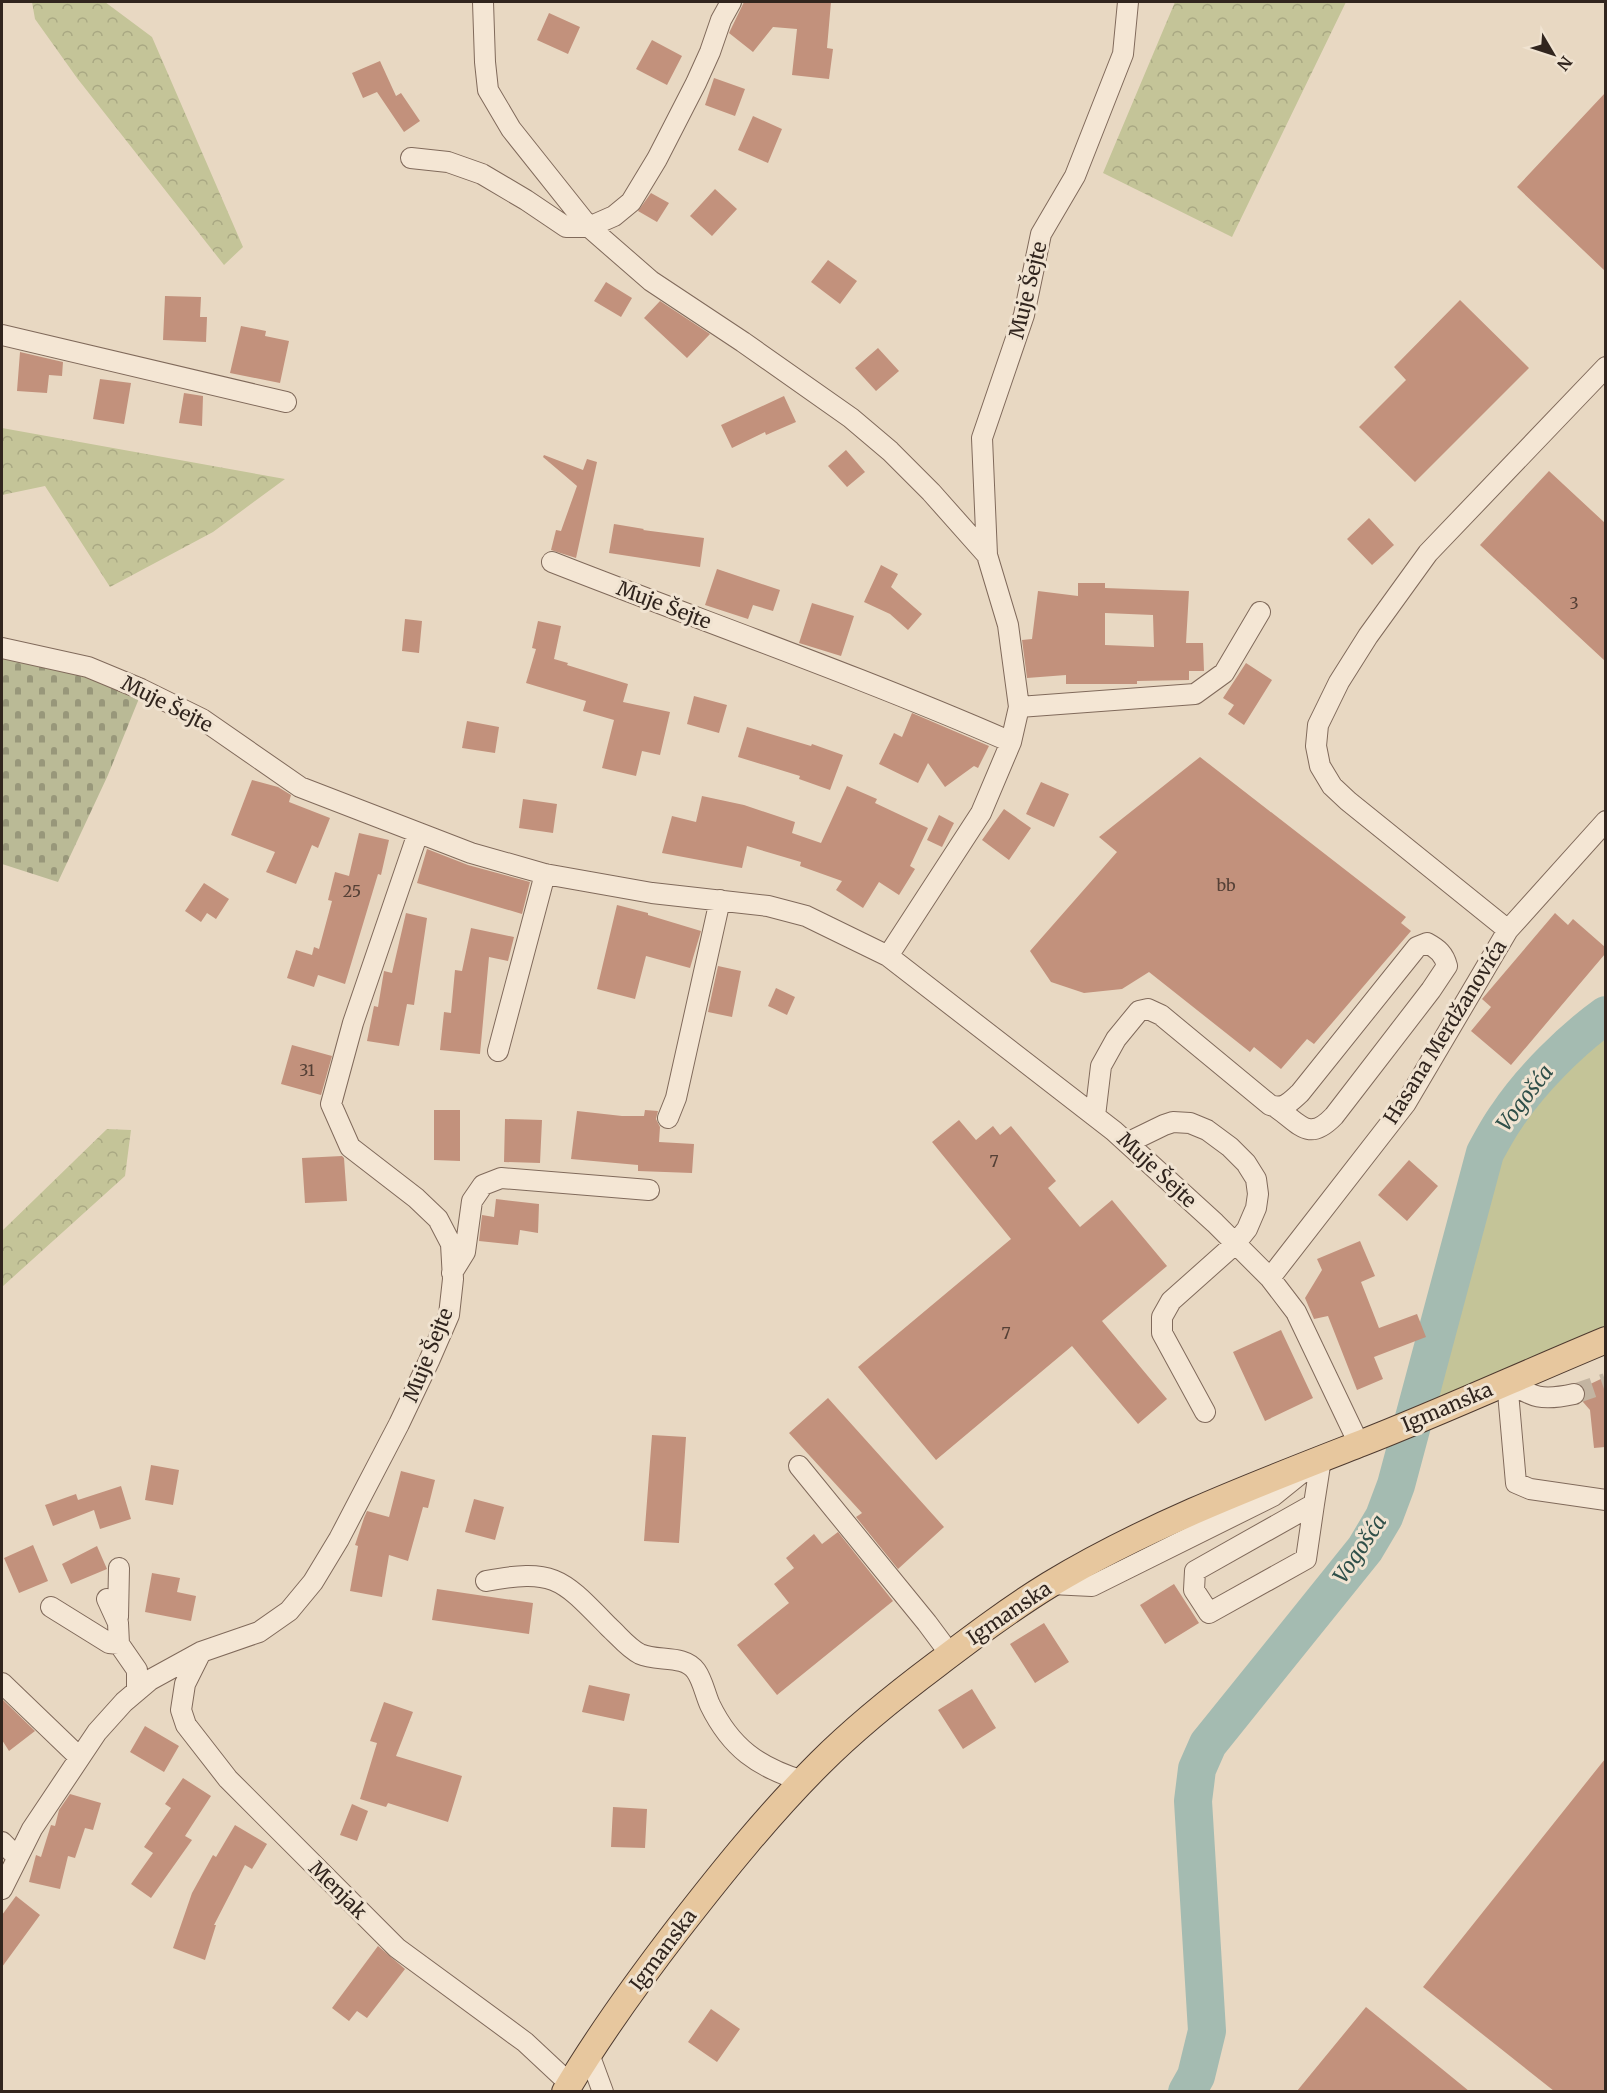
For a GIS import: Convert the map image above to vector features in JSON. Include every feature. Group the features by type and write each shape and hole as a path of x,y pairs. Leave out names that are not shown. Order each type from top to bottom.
{"main road":[{"name":"Igmanska","path":"567,2088 660,1953 722,1872 803,1781 892,1698 991,1623 1051,1584 1138,1537 1267,1480 1359,1444 1605,1340"}],"street":[{"name":"Muje Šejte","path":"483,2 488,90 511,129 589,227 651,281 744,342 851,418 890,451 931,492 987,555"},
{"path":"411,158 448,162 473,171 526,200 566,227 589,227 614,216 631,202 643,183 696,82 721,20 731,2"},
{"name":"Muje Šejte","path":"888,956 981,813 1011,742 1019,706 1008,625 987,555 982,438 1024,315 1041,234 1074,176 1123,54 1128,2"},
{"path":"2,335 286,402"},
{"path":"1508,930 1332,786 1320,766 1316,746 1318,725 1339,682 1368,636 1428,553 1605,367"},
{"name":"Muje Šejte","path":"552,562 884,689 1011,742"},
{"path":"1019,706 1196,694 1224,673 1260,612"},
{"name":"Muje Šejte","path":"2,648 88,667 141,689 202,719 300,787 471,853 545,874 652,893 768,906 806,916 888,956 1095,1116 1127,1143 1270,1278 1296,1312 1359,1444"},
{"name":"Hasana Merdžanovića","path":"1270,1278 1406,1103 1508,930 1605,822"},
{"name":"Muje Šejte","path":"2,1889 32,1829 97,1732 124,1702 150,1680 201,1652 259,1632 289,1611 313,1582 339,1539 429,1361 449,1315 452,1273 451,1244 438,1219 416,1198 351,1148 331,1104 353,1023 418,833"},
{"path":"498,1051 545,874"},
{"path":"668,1118 676,1098 720,900"},
{"path":"1095,1116 1101,1066 1116,1040 1139,1011 1148,1009 1161,1015 1270,1105 1303,1127 1314,1131 1322,1128 1334,1116 1447,966 1445,957 1437,948 1427,943 1417,947 1300,1093 1286,1105 1277,1108"},
{"path":"1127,1143 1164,1125 1190,1122 1207,1130 1230,1147 1253,1172 1258,1194 1253,1219 1235,1244 1171,1300 1162,1317 1162,1333 1205,1412"},
{"path":"452,1273 465,1252 472,1201 483,1185 501,1178 649,1190"},
{"path":"1507,1381 1531,1396 1556,1398 1574,1394"},
{"path":"1507,1381 1516,1483 1530,1489 1605,1500"},
{"path":"1314,1504 1195,1571 1194,1590 1209,1613 1306,1559 1321,1459"},
{"path":"800,1466 950,1654"},
{"path":"119,1568 119,1644 137,1670 137,1691"},
{"path":"486,1581 518,1575 545,1576 562,1584 577,1594 627,1644 641,1654 682,1661 695,1670 722,1726 737,1746 776,1772 803,1781"},
{"path":"106,1599 118,1623"},
{"path":"51,1607 109,1643 119,1644"},
{"name":"Menjak","path":"201,1652 185,1684 181,1710 186,1725 228,1779 397,1948 525,2042 567,2088"},
{"path":"2,1683 79,1757"},
{"path":"2,1842 17,1857"},
{"path":"589,2054 603,2091"}],"green space":[{"path":"32,2 105,2 152,37 243,247 224,265 77,78 35,19"},
{"path":"1175,2 1346,2 1232,237 1103,173"},
{"path":"2,428 285,479 213,532 110,587 45,486 2,495"},
{"path":"2,656 80,675 140,696 108,775 58,882 2,864"},
{"path":"1605,1015 1605,1343 1414,1419 1485,1153 1504,1120 1540,1075 1565,1048"},
{"path":"107,1129 131,1130 125,1176 2,1287 2,1231"}],"building":[{"path":"744,2 831,2 827,48 833,49 829,79 792,75 797,29 773,27 753,52 729,33"},
{"path":"549,13 580,27 568,54 537,40"},
{"path":"652,40 682,56 667,85 636,69"},
{"path":"380,61 396,96 401,93 420,121 404,132 377,92 363,98 352,73"},
{"path":"714,78 745,89 735,116 705,105"},
{"path":"1605,93 1605,271 1517,187"},
{"path":"753,116 782,129 768,163 738,150"},
{"path":"715,189 737,209 712,236 690,216"},
{"path":"651,193 669,203 657,222 638,211"},
{"path":"828,260 857,281 840,304 811,282"},
{"path":"606,282 632,298 621,317 594,301"},
{"path":"165,296 201,297 200,317 207,317 206,342 163,340"},
{"path":"1460,300 1529,368 1415,482 1359,427 1406,380 1394,367"},
{"path":"660,301 710,334 687,358 644,318"},
{"path":"241,326 266,331 265,336 289,341 280,383 230,373"},
{"path":"878,348 899,371 876,391 855,368"},
{"path":"20,352 63,362 62,376 49,375 47,393 17,391"},
{"path":"100,379 131,383 124,424 93,419"},
{"path":"184,393 203,396 202,426 179,423"},
{"path":"784,396 796,422 766,435 765,432 732,448 721,425"},
{"path":"846,450 865,472 847,487 828,466"},
{"path":"544,455 583,470 587,459 597,462 576,558 551,550 556,530 561,531 577,486 543,457"},
{"path":"1549,471 1605,523 1605,661 1480,545"},
{"path":"1369,518 1394,545 1372,565 1347,539"},
{"path":"614,524 704,538 700,567 609,553"},
{"path":"881,565 898,574 891,587 922,614 908,630 890,614 864,602"},
{"path":"717,569 780,590 773,611 753,605 748,619 705,605"},
{"path":"1078,583 1105,583 1105,588 1189,591 1186,643 1203,643 1204,671 1189,671 1189,680 1137,681 1137,684 1066,684 1066,675 1027,678 1022,640 1032,639 1038,591 1078,596","holes":["1105,613 1153,615 1154,647 1105,645"]},
{"path":"812,603 854,616 841,656 799,643"},
{"path":"405,619 422,621 419,653 402,651"},
{"path":"538,621 561,626 554,659 628,684 623,702 670,712 660,755 642,751 636,776 602,768 614,720 583,711 586,701 526,683 536,649 532,648"},
{"path":"1246,663 1272,680 1244,725 1228,714 1234,705 1223,698"},
{"path":"694,696 727,705 719,733 687,724"},
{"path":"912,713 989,746 978,768 974,766 945,787 928,763 918,783 879,764 894,733 902,737"},
{"path":"467,721 499,727 495,753 462,748"},
{"path":"747,727 811,746 812,744 843,755 830,790 799,779 800,776 738,757"},
{"path":"1200,757 1406,917 1401,923 1411,931 1314,1044 1307,1039 1281,1069 1254,1047 1250,1052 1149,972 1122,989 1084,993 1051,982 1030,951 1117,852 1099,837"},
{"path":"252,780 278,787 291,795 289,802 330,818 318,848 312,845 296,884 266,872 275,852 231,835"},
{"path":"1041,782 1069,794 1054,827 1026,814"},
{"path":"847,786 877,799 875,803 928,828 910,866 915,869 899,895 879,882 863,908 836,890 842,881 800,866 801,862 747,846 742,868 662,853 672,816 696,822 702,796 744,805 795,822 792,833 821,843"},
{"path":"523,799 557,804 553,833 519,828"},
{"path":"1004,809 1031,828 1009,860 982,840"},
{"path":"939,815 954,823 942,847 927,840"},
{"path":"359,833 389,840 381,875 378,874 345,984 318,975 314,987 287,978 296,950 312,955 314,947 319,949 332,901 328,900 335,872 349,876"},
{"path":"427,849 468,865 530,882 522,914 417,883"},
{"path":"204,883 229,899 216,919 207,913 201,922 185,911"},
{"path":"617,905 701,931 690,968 646,956 635,999 597,989"},
{"path":"406,913 427,918 414,1005 407,1004 399,1046 367,1041 374,1006 378,1007 384,971 392,973"},
{"path":"1555,913 1568,925 1573,919 1605,947 1605,954 1511,1065 1471,1031 1491,1007 1482,999"},
{"path":"471,928 514,937 508,961 489,957 480,1054 440,1050 444,1012 451,1013 455,970 462,971"},
{"path":"718,966 741,971 732,1017 708,1012"},
{"path":"776,988 795,997 787,1015 768,1006"},
{"path":"292,1045 332,1056 321,1095 281,1084"},
{"path":"434,1110 460,1110 460,1161 434,1160"},
{"path":"645,1110 658,1111 656,1119 660,1127 659,1142 694,1144 692,1173 638,1171 638,1165 571,1159 577,1111 644,1116"},
{"path":"505,1119 542,1120 540,1163 504,1162"},
{"path":"959,1120 976,1140 993,1126 1000,1135 1011,1126 1056,1181 1048,1188 1080,1227 1112,1200 1167,1266 1102,1321 1167,1399 1138,1424 1072,1346 936,1460 858,1367 1011,1239 932,1142"},
{"path":"342,1156 347,1201 305,1203 302,1158"},
{"path":"1409,1160 1438,1186 1407,1221 1378,1195"},
{"path":"496,1199 539,1204 538,1233 520,1230 518,1245 479,1241 482,1215 494,1217"},
{"path":"1360,1241 1375,1276 1361,1282 1379,1328 1417,1314 1426,1337 1374,1357 1383,1379 1357,1390 1328,1316 1314,1319 1305,1298 1322,1270 1317,1259"},
{"path":"1281,1330 1313,1398 1265,1421 1233,1352"},
{"path":"1605,1377 1605,1447 1594,1448 1590,1410 1583,1402 1586,1392 1584,1387"},
{"path":"828,1398 944,1527 898,1569 856,1517 862,1513 789,1433"},
{"path":"652,1435 686,1437 679,1543 644,1541"},
{"path":"151,1465 179,1470 173,1505 145,1500"},
{"path":"401,1471 435,1480 428,1508 423,1507 408,1561 389,1555 382,1597 350,1591 358,1546 355,1545 364,1518 367,1511 389,1517"},
{"path":"121,1486 131,1519 100,1529 94,1510 53,1526 45,1505 76,1494 78,1500"},
{"path":"474,1499 504,1507 495,1540 465,1532"},
{"path":"838,1532 893,1601 777,1695 737,1645 789,1603 774,1584 794,1568 786,1558 814,1534 822,1544"},
{"path":"33,1545 48,1581 19,1593 4,1558"},
{"path":"97,1546 107,1569 71,1584 62,1564"},
{"path":"152,1573 180,1578 177,1592 196,1596 191,1621 145,1612"},
{"path":"1174,1584 1199,1623 1165,1644 1140,1605"},
{"path":"437,1589 533,1603 529,1634 432,1620"},
{"path":"1044,1623 1069,1662 1035,1683 1010,1644"},
{"path":"589,1685 630,1694 624,1721 582,1712"},
{"path":"972,1689 996,1728 963,1749 938,1710"},
{"path":"2,1699 35,1731 9,1751 2,1740"},
{"path":"384,1702 413,1712 396,1756 462,1776 448,1822 388,1803 386,1807 360,1799 377,1743 370,1741"},
{"path":"145,1726 179,1746 164,1772 130,1752"},
{"path":"1605,1759 1605,2091 1554,2091 1423,1987"},
{"path":"183,1778 211,1796 185,1836 192,1840 151,1898 131,1884 153,1853 144,1847 171,1808 165,1804"},
{"path":"70,1794 101,1803 93,1830 85,1828 75,1858 68,1856 60,1889 29,1882 36,1855 41,1857 51,1825 55,1826 59,1810"},
{"path":"352,1804 368,1811 357,1841 340,1835"},
{"path":"613,1807 647,1809 645,1848 611,1847"},
{"path":"235,1825 267,1844 252,1869 245,1865 214,1925 216,1925 205,1960 173,1948 192,1893 213,1855 216,1857"},
{"path":"16,1896 40,1915 2,1967 2,1915"},
{"path":"378,1946 405,1969 367,2018 357,2011 349,2021 332,2008"},
{"path":"1366,2007 1469,2091 1297,2091"},
{"path":"711,2009 740,2029 717,2062 688,2042"}],"waterway":[{"name":"Vogošća","path":"1187,2092 1196,2076 1207,2031 1193,1801 1197,1769 1208,1744 1365,1549 1384,1517 1396,1485 1485,1153 1517,1102 1552,1061 1606,1015"}],"tunnel":[{"path":"1574,1394 1606,1383"}]}
